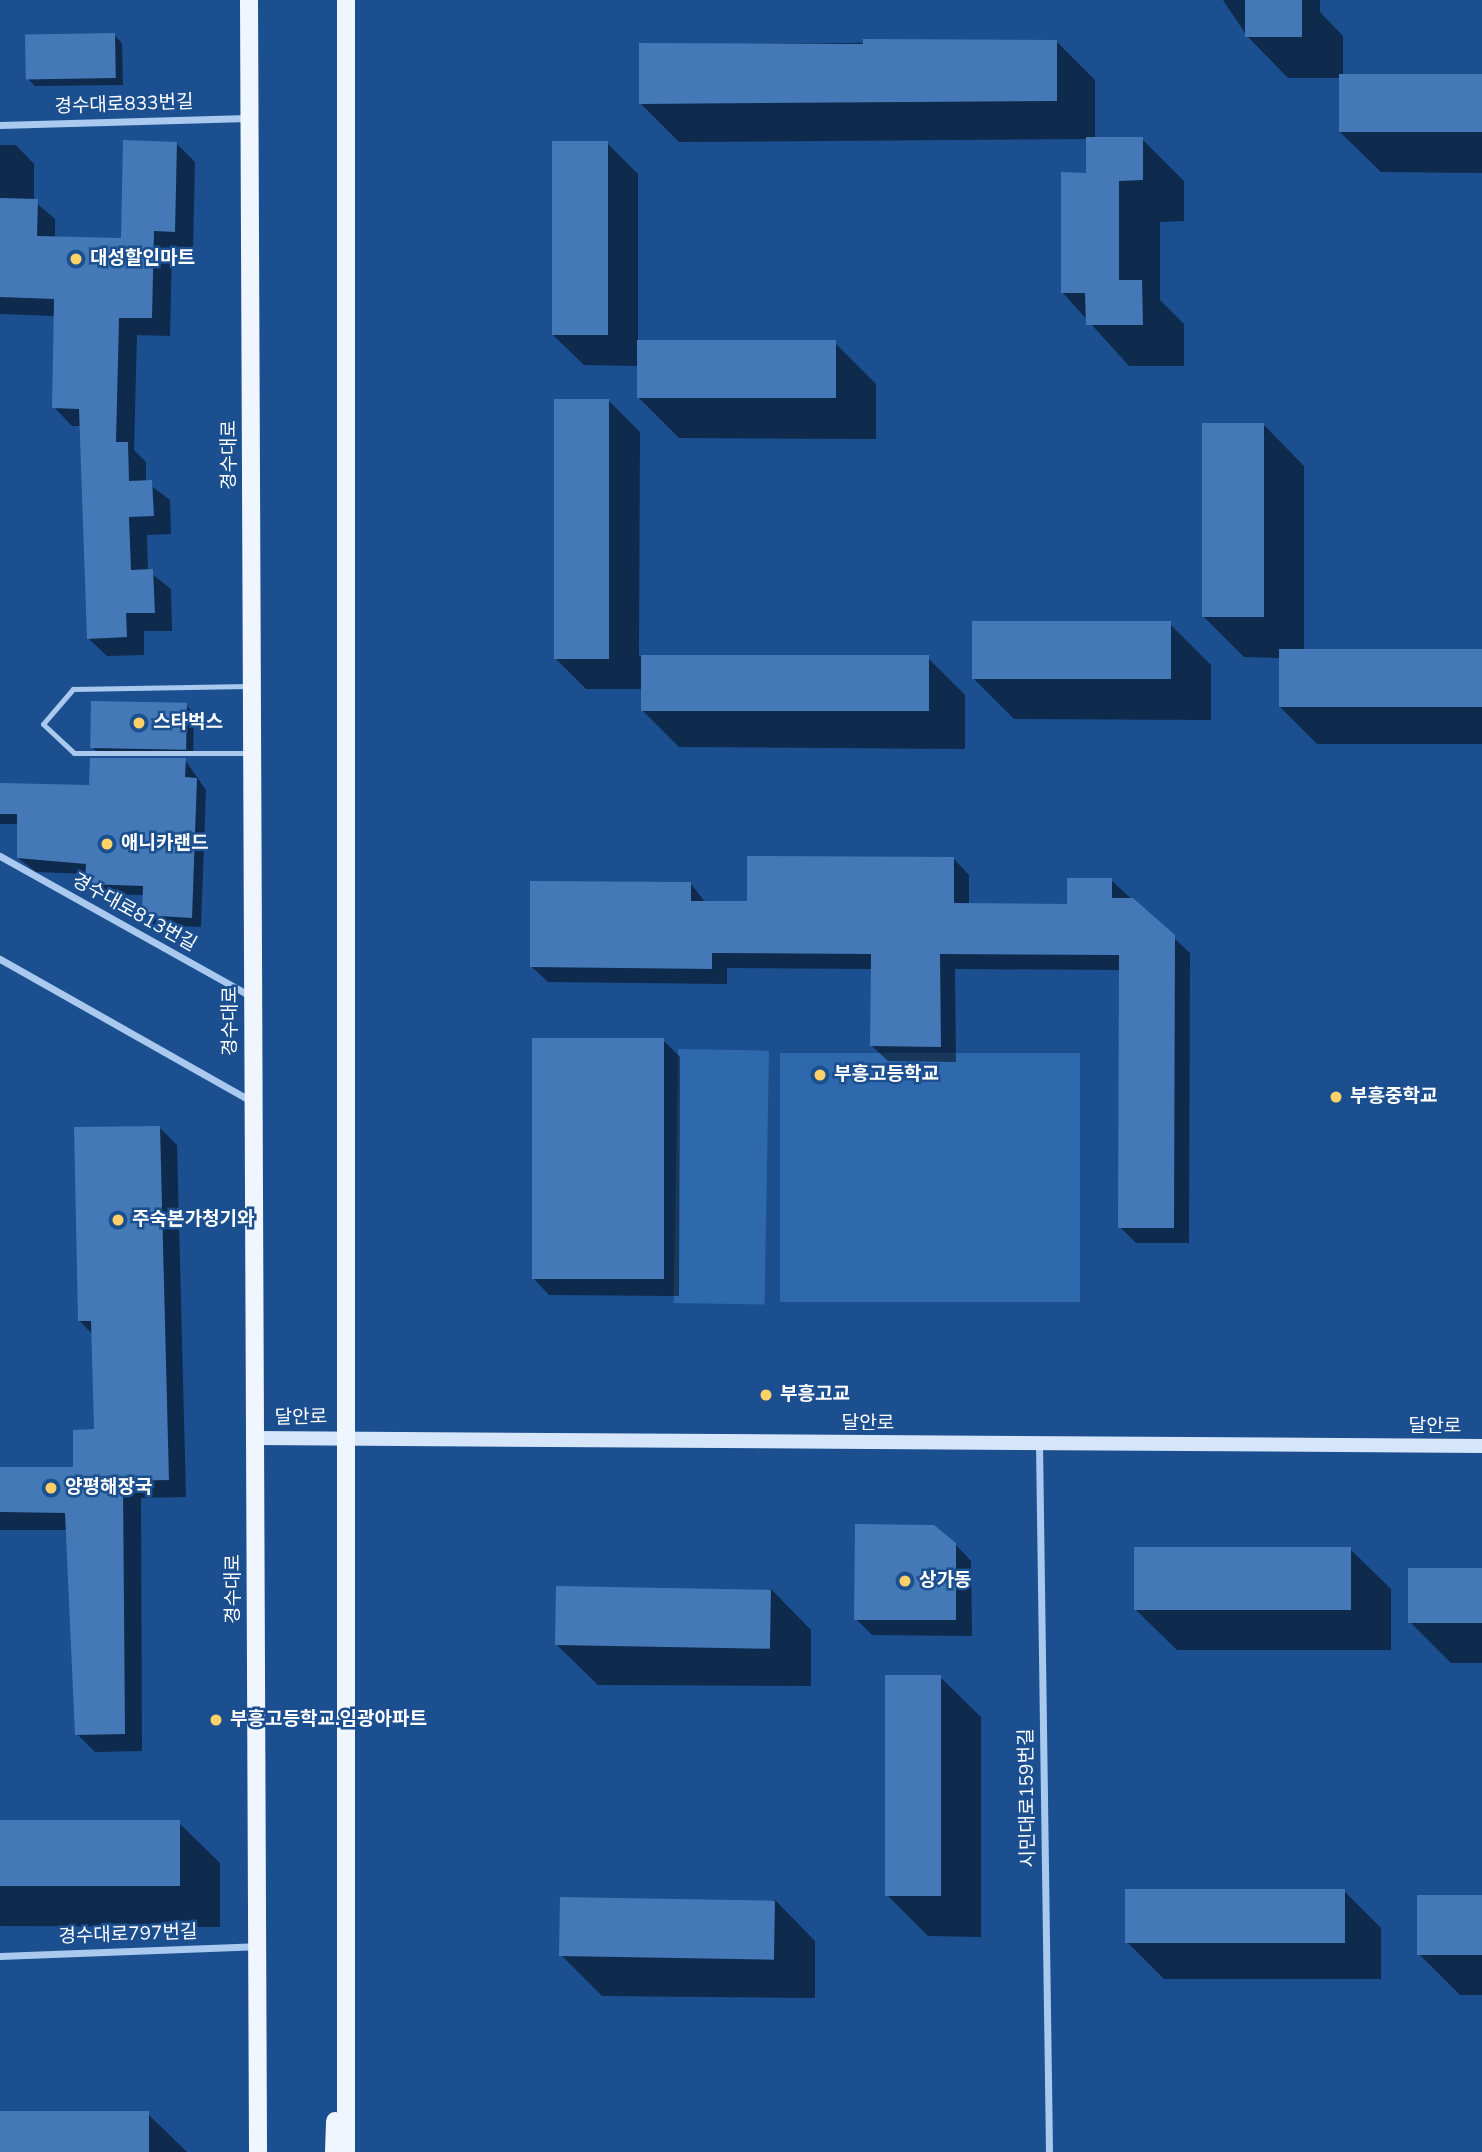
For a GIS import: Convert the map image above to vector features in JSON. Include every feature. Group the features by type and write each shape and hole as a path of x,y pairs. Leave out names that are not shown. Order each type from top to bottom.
{"main road":[{"name":"경수대로","path":"248,0 251,1101 258,2152"},
{"path":"346,0 343,1918 346,2152"},
{"path":"334,2152 343,1918"},
{"name":"경수대로","path":"256,2043 265,2152"}],"street":[{"name":"경수대로833번길","path":"0,125 249,118"},
{"name":"경수대로813번길","path":"0,856 252,998"},
{"path":"0,959 251,1101"},
{"name":"달안로","path":"254,1438 345,1436 1482,1446"},
{"name":"시민대로159번길","path":"1039,1444 1049,2152"},
{"name":"경수대로797번길","path":"0,1956 256,1946"}],"lane":[{"path":"251,686 73,689 43,724 74,753 251,753"}],"shaded area":[{"path":"678,1049 769,1051 765,1305 674,1303"},
{"path":"780,1053 1080,1053 1080,1302 780,1302"}],"building":[{"path":"1245,0 1302,0 1302,37 1245,37"},
{"path":"115,33 116,78 26,80 25,35"},
{"path":"863,39 1057,40 1057,101 639,104 639,43 863,44"},
{"path":"1339,74 1482,74 1482,132 1339,132"},
{"path":"1086,137 1143,137 1143,180 1119,181 1119,280 1142,280 1143,325 1086,325 1085,293 1061,293 1061,172 1086,173"},
{"path":"123,140 177,142 175,232 154,231 152,318 119,318 116,442 128,442 129,481 152,480 154,516 129,517 131,570 153,569 155,613 126,613 127,637 87,639 79,409 52,408 54,299 0,297 0,198 38,199 37,236 121,238"},
{"path":"552,141 608,141 608,335 552,335"},
{"path":"637,340 836,340 836,398 637,398"},
{"path":"554,399 609,399 609,659 554,659"},
{"path":"1202,423 1264,423 1264,617 1202,617"},
{"path":"972,621 1171,621 1171,679 972,679"},
{"path":"1279,649 1482,649 1482,707 1279,707"},
{"path":"641,655 929,655 929,711 641,711"},
{"name":"스타벅스","path":"91,701 187,703 186,750 90,748"},
{"path":"90,758 186,758 185,777 197,778 192,918 142,915 143,886 85,884 86,864 17,858 17,814 0,814 0,783 89,785"},
{"path":"747,856 954,857 954,903 1067,904 1067,878 1112,878 1112,898 1133,898 1175,935 1174,1228 1118,1228 1119,955 940,954 941,1047 870,1046 871,954 712,953 712,969 530,967 530,881 691,882 691,901 747,901"},
{"path":"532,1038 664,1038 664,1279 532,1279"},
{"path":"160,1126 169,1480 123,1481 125,1734 75,1735 65,1513 0,1512 0,1467 73,1467 73,1430 94,1429 91,1321 78,1321 74,1127"},
{"name":"상가동","path":"855,1524 934,1525 956,1543 956,1620 854,1620"},
{"path":"1134,1547 1351,1547 1351,1610 1134,1610"},
{"path":"1408,1568 1482,1568 1482,1623 1408,1623"},
{"path":"556,1586 771,1590 770,1649 555,1645"},
{"path":"885,1675 941,1675 941,1896 885,1896"},
{"path":"0,1820 180,1820 180,1886 0,1886"},
{"path":"1125,1889 1345,1889 1345,1943 1125,1943"},
{"path":"1417,1895 1482,1895 1482,1955 1417,1955"},
{"path":"560,1897 775,1901 774,1960 559,1956"},
{"path":"0,2111 149,2111 149,2152 0,2152"}],"place":[{"name":"대성할인마트","path":"76,259"},
{"name":"스타벅스","path":"139,723"},
{"name":"애니카랜드","path":"107,844"},
{"name":"부흥고등학교","path":"820,1075"},
{"name":"부흥중학교","path":"1336,1097"},
{"name":"주숙본가청기와","path":"118,1220"},
{"name":"부흥고교","path":"766,1395"},
{"name":"양평해장국","path":"51,1488"},
{"name":"상가동","path":"905,1581"},
{"name":"부흥고등학교.임광아파트","path":"216,1720"}]}
